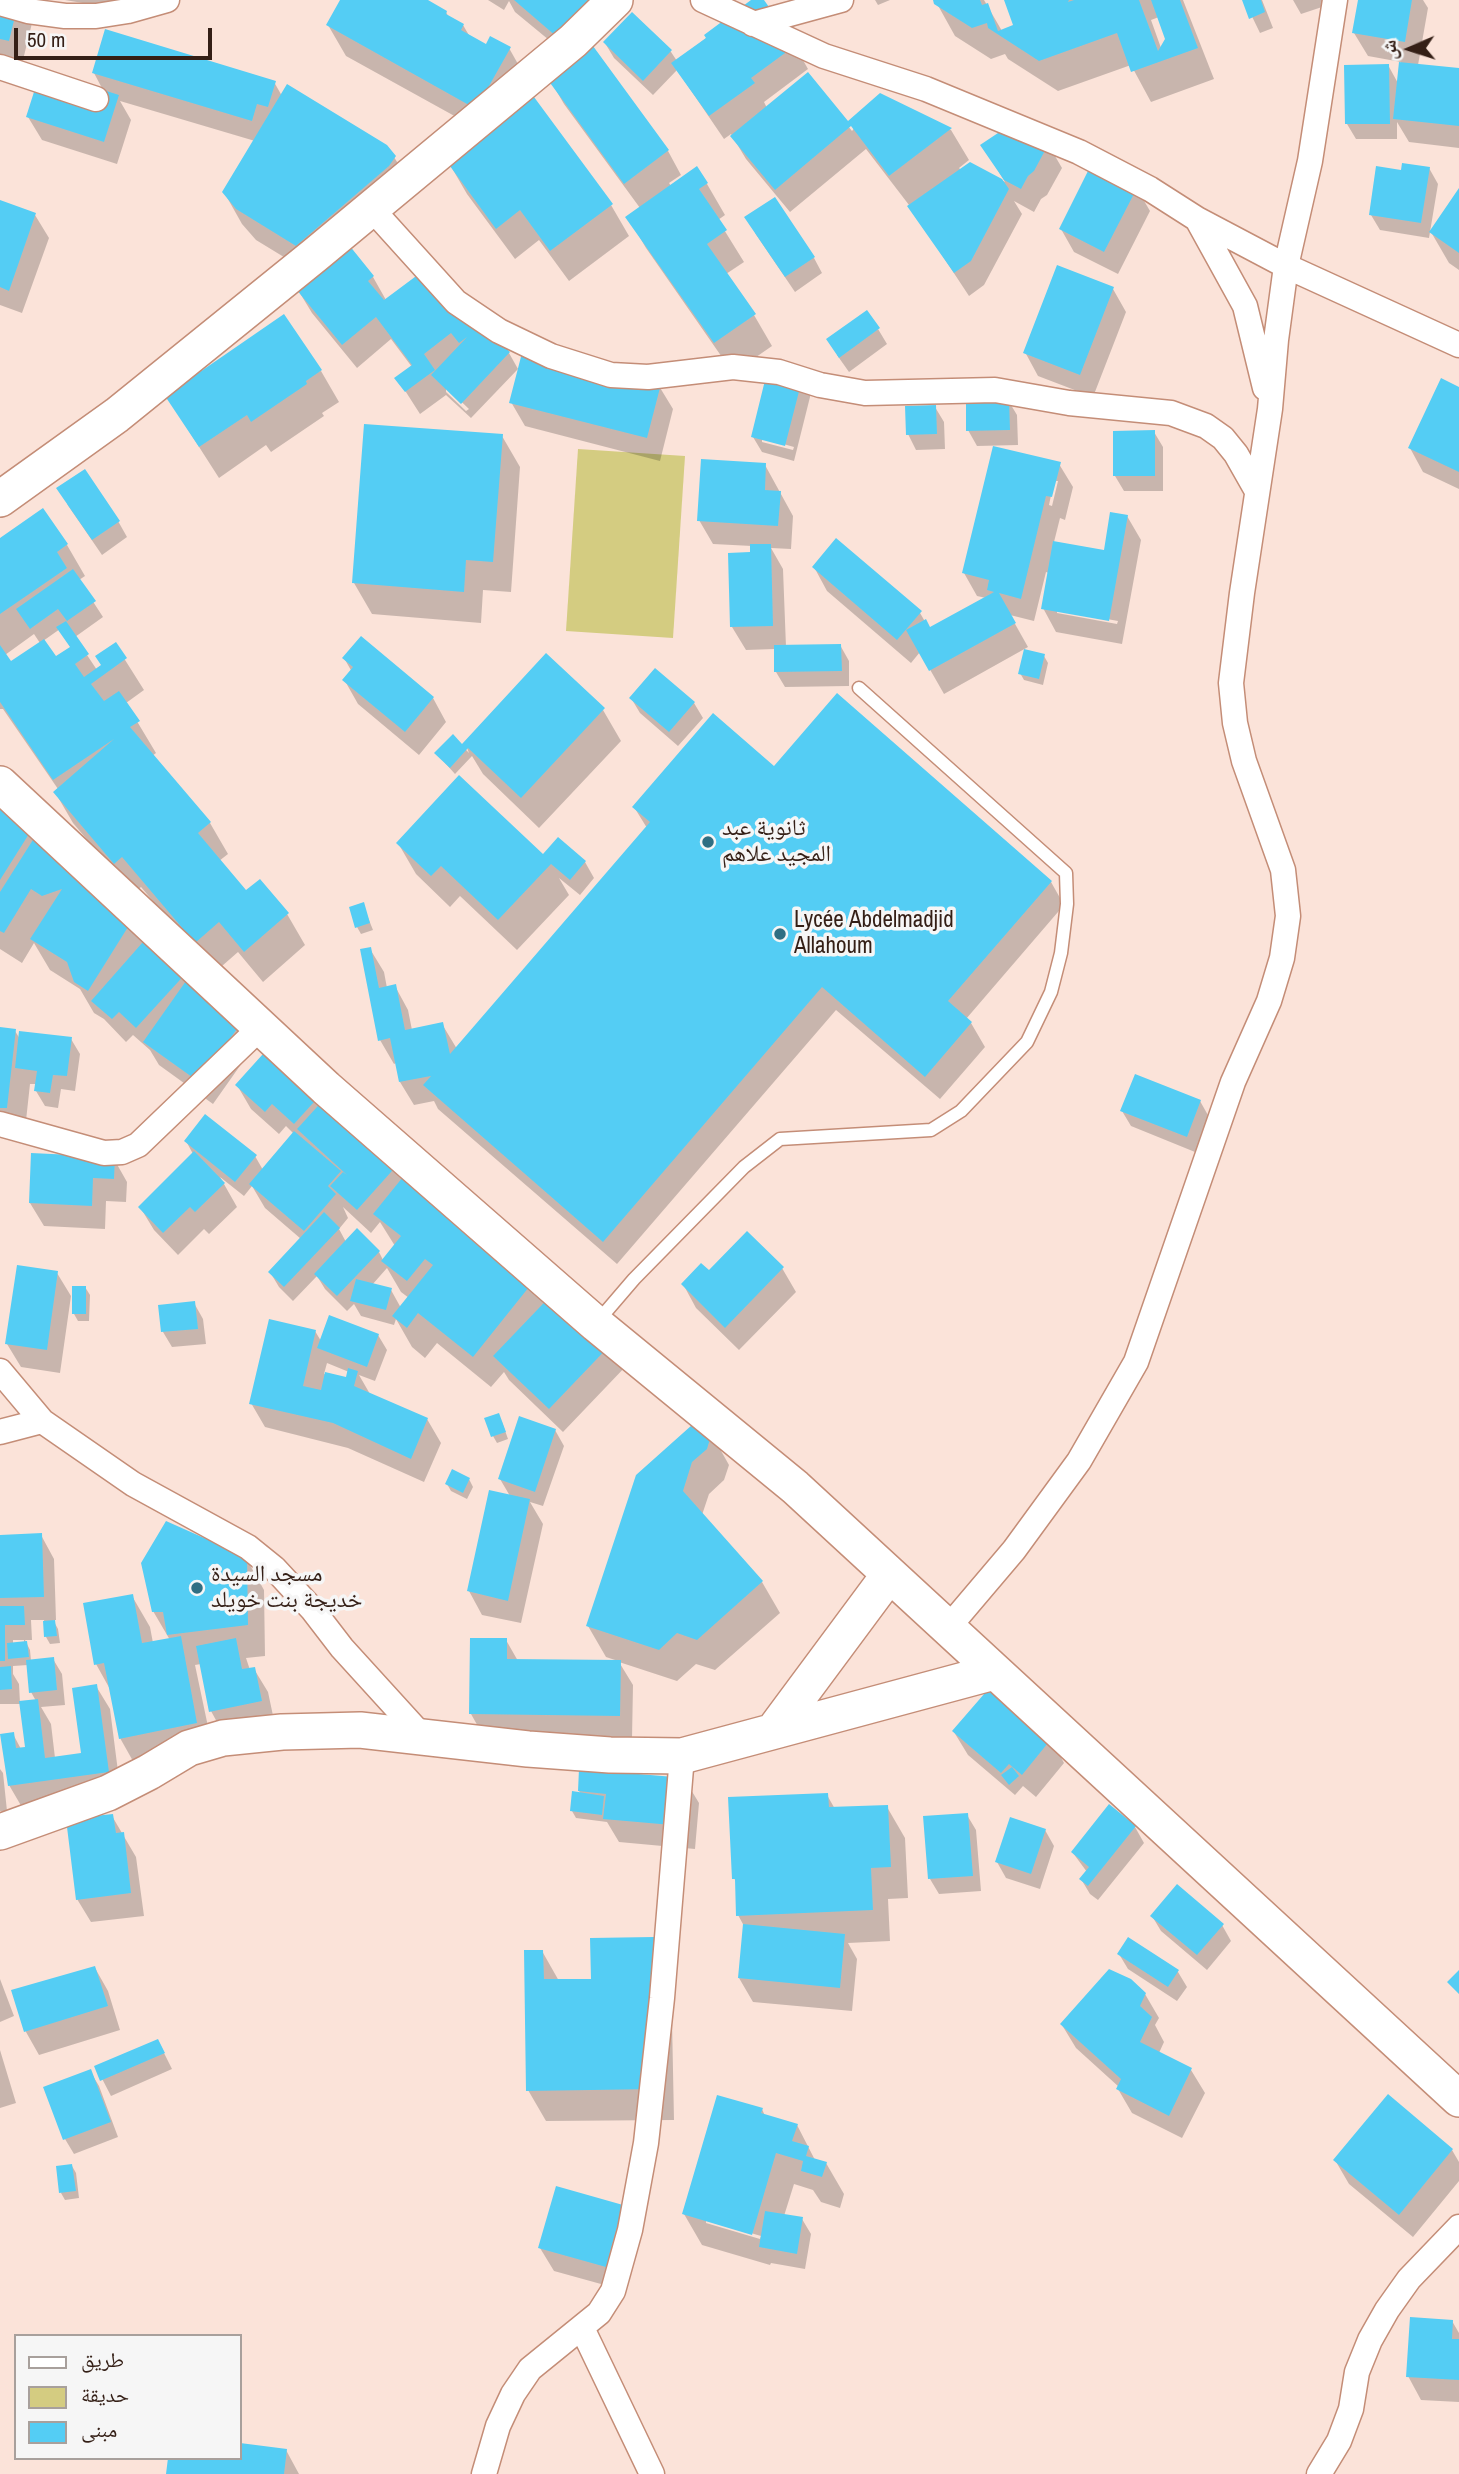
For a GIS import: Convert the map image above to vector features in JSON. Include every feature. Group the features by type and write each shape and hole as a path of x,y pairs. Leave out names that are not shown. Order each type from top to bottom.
{"street":[{"path":"0,4 65,16 96,16 128,12 167,0"},
{"path":"0,499 117,415 573,41 615,0"},
{"path":"703,0 824,56 926,89 1079,152 1286,266 1459,345"},
{"path":"753,24 841,0"},
{"path":"947,1629 1014,1550 1079,1461 1136,1363 1233,1082 1269,1001 1282,958 1288,916 1283,870 1244,761 1235,723 1231,683 1270,409 1286,266 1310,161 1335,0"},
{"path":"0,67 96,99"},
{"path":"371,208 456,302 499,331 551,356 611,375 648,377 733,367 779,372 820,385 865,393 995,390 1069,403 1171,413 1206,426 1223,439 1236,454 1257,491"},
{"path":"1197,219 1245,306 1270,409"},
{"path":"0,784 326,1088 596,1324 795,1488 1459,2099"},
{"path":"0,1124 104,1153 122,1152 138,1145 261,1027"},
{"path":"0,1371 42,1421 133,1484 248,1547 274,1568 423,1737"},
{"path":"0,1432 42,1421"},
{"path":"774,1730 889,1575"},
{"path":"0,1832 108,1793 189,1748 223,1738 282,1732 360,1730 528,1749 610,1755 682,1756 994,1672"},
{"path":"484,2474 498,2426 513,2394 530,2369 599,2313 613,2291 630,2230 646,2143 662,1998 682,1756"},
{"path":"1319,2474 1339,2441 1351,2409 1357,2372 1370,2340 1387,2310 1409,2279 1459,2227"},
{"path":"582,2328 652,2474"}],"lane":[{"path":"596,1324 634,1279 735,1176 780,1139 931,1130 961,1111 1027,1042 1052,992 1068,904 1066,873 859,688"}],"green space":[{"path":"578,449 685,456 673,638 566,631"}],"building":[{"path":"0,0 19,0 9,41 0,39"},
{"path":"340,0 428,0 464,24 461,30 486,44 490,36 511,47 476,109 326,25"},
{"path":"514,0 588,0 557,37"},
{"path":"751,0 764,0 796,45 751,78 755,83 709,116 671,63"},
{"path":"933,0 980,0 982,5 988,3 998,31 1013,25 1004,0 1139,0 1158,51 1165,39 1151,0 1180,0 1198,48 1131,72 1117,33 1039,61 988,28 987,23 972,28 934,4"},
{"path":"1242,0 1261,0 1265,12 1249,19"},
{"path":"1358,0 1412,0 1405,42 1352,33"},
{"path":"632,12 672,50 643,81 603,42"},
{"path":"105,29 276,81 268,107 257,104 252,121 92,73"},
{"path":"593,46 669,150 624,184 548,80"},
{"path":"1399,62 1459,68 1459,126 1393,119"},
{"path":"1389,64 1390,124 1345,124 1344,65"},
{"path":"41,70 119,95 104,142 26,117"},
{"path":"808,72 848,121 880,93 952,128 889,176 851,126 775,190 730,136"},
{"path":"287,84 387,145 396,156 389,166 296,246 236,209 222,192"},
{"path":"534,97 613,204 550,251 520,210 496,229 447,162"},
{"path":"1013,123 1049,143 1021,189 1004,180 980,145"},
{"path":"970,162 1002,179 1009,189 971,261 954,273 907,206"},
{"path":"1092,163 1138,186 1104,252 1059,229"},
{"path":"1402,163 1430,167 1421,223 1369,215 1376,166 1401,170"},
{"path":"697,166 708,183 699,189 727,230 707,244 756,314 714,343 625,217"},
{"path":"1459,188 1459,253 1429,232"},
{"path":"775,197 815,257 785,277 744,217"},
{"path":"0,200 36,213 9,291 0,287"},
{"path":"349,245 374,276 368,281 384,300 435,262 480,323 510,352 461,404 431,375 467,337 459,343 451,333 424,354 435,370 405,392 394,378 412,365 376,317 342,345 296,289"},
{"path":"1057,265 1114,287 1080,375 1023,353"},
{"path":"867,310 880,328 839,358 826,339"},
{"path":"284,314 322,370 306,381 307,384 251,422 247,415 199,447 165,396"},
{"path":"523,349 661,384 647,438 509,403"},
{"path":"769,364 804,372 785,446 751,437"},
{"path":"1441,378 1459,387 1459,472 1408,448"},
{"path":"966,398 1009,398 1010,430 966,431"},
{"path":"936,405 937,434 906,435 905,406"},
{"path":"364,424 503,434 493,562 466,560 464,592 352,583"},
{"path":"1155,430 1155,476 1113,476 1113,431"},
{"path":"993,446 1061,462 1052,497 1046,496 1021,599 999,593 1016,623 929,671 906,630 926,619 930,627 994,592 987,590 989,580 962,573"},
{"path":"701,459 766,463 765,490 781,491 778,526 697,521"},
{"path":"85,469 120,521 92,540 56,488"},
{"path":"43,508 68,544 57,552 67,568 0,614 0,538"},
{"path":"1110,512 1128,515 1109,621 1041,609 1053,541 1104,550"},
{"path":"836,538 922,611 897,640 812,567"},
{"path":"750,544 771,544 773,626 730,627 728,553 750,552"},
{"path":"73,569 96,601 67,621 58,609 30,629 16,609"},
{"path":"66,621 89,654 75,664 84,677 101,665 95,656 116,642 127,658 91,684 104,701 119,691 140,721 130,727 211,822 198,833 246,890 260,879 289,913 244,952 219,922 195,943 122,857 114,864 53,792 114,739 53,780 0,702 0,645 11,661 44,639 56,656 70,647 56,627"},
{"path":"361,636 434,697 405,732 342,680 353,667 342,658"},
{"path":"841,644 842,671 774,672 774,645"},
{"path":"1024,649 1045,654 1039,679 1018,674"},
{"path":"546,653 605,708 521,798 468,748 450,768 434,753 453,734 462,744"},
{"path":"655,668 695,702 669,732 629,698"},
{"name":"Lycée Abdelmadjid Allahoum","path":"837,693 1052,881 948,1001 972,1022 925,1077 822,987 603,1242 423,1085 431,1076 399,1082 390,1038 378,1041 360,949 371,947 379,988 396,984 405,1030 443,1022 450,1054 650,822 632,807 713,713 774,766"},
{"path":"459,775 543,854 558,837 586,861 570,880 551,864 498,920 441,866 431,876 396,843"},
{"path":"0,792 39,818 0,880"},
{"path":"36,835 143,903 88,991 74,982 67,962 30,939 62,889 42,896 31,889 4,933 0,931 0,892"},
{"path":"364,902 370,923 355,928 349,907"},
{"path":"150,934 189,970 136,1028 119,1012 112,1019 91,1001"},
{"path":"193,971 249,1012 199,1082 143,1042"},
{"path":"0,1027 16,1029 7,1108 0,1108"},
{"path":"19,1031 72,1037 67,1076 53,1075 50,1093 34,1091 37,1071 15,1068"},
{"path":"272,1044 324,1091 294,1124 272,1104 265,1112 235,1085"},
{"path":"1135,1074 1201,1100 1187,1137 1120,1111"},
{"path":"336,1086 409,1152 357,1210 330,1186 343,1172 347,1175 297,1129"},
{"path":"205,1114 257,1155 235,1182 184,1141"},
{"path":"294,1131 341,1171 328,1186 336,1194 304,1231 249,1184"},
{"path":"194,1151 225,1183 195,1212 190,1207 163,1233 138,1207"},
{"path":"31,1153 115,1157 114,1179 93,1178 92,1206 29,1203"},
{"path":"411,1167 541,1272 473,1357 418,1313 407,1328 392,1316 433,1265 425,1259 407,1281 381,1261 401,1236 373,1214"},
{"path":"324,1212 340,1228 284,1287 268,1272"},
{"path":"357,1228 380,1251 337,1296 314,1274"},
{"path":"747,1231 784,1267 725,1328 681,1284 701,1263 709,1270"},
{"path":"17,1265 58,1271 47,1350 5,1344"},
{"path":"356,1279 392,1288 386,1310 350,1301"},
{"path":"72,1286 86,1286 86,1314 72,1314"},
{"path":"560,1286 616,1339 549,1409 493,1356"},
{"path":"195,1301 198,1329 161,1332 158,1305"},
{"path":"329,1315 379,1334 367,1367 317,1348"},
{"path":"269,1319 316,1330 303,1386 321,1390 325,1372 346,1377 348,1368 358,1371 354,1386 428,1418 411,1459 333,1423 249,1404"},
{"path":"499,1413 506,1432 491,1437 484,1418"},
{"path":"519,1416 556,1429 535,1492 498,1479"},
{"path":"692,1425 712,1432 707,1449 692,1462 683,1491 763,1581 697,1640 677,1633 659,1650 586,1626 636,1475"},
{"path":"452,1469 470,1478 463,1493 445,1484"},
{"path":"489,1490 530,1499 508,1601 467,1591"},
{"name":"مسجد السيدة خديجة بنت خويلد","path":"166,1521 247,1557 248,1625 167,1635 163,1612 152,1612 141,1563"},
{"path":"42,1533 44,1597 0,1598 0,1535"},
{"path":"133,1594 142,1643 181,1636 197,1723 119,1739 104,1663 94,1665 83,1603"},
{"path":"0,1606 24,1606 25,1625 5,1625 5,1661 0,1661"},
{"path":"55,1620 57,1636 44,1637 43,1621"},
{"path":"236,1638 242,1669 255,1667 262,1701 209,1712 196,1646"},
{"path":"470,1638 507,1638 507,1659 621,1660 620,1716 469,1714"},
{"path":"27,1641 29,1657 8,1659 7,1643"},
{"path":"54,1657 57,1690 29,1693 26,1660"},
{"path":"11,1666 12,1689 0,1690 0,1667"},
{"path":"97,1684 109,1772 8,1786 0,1734 14,1732 16,1748 25,1747 19,1701 38,1699 45,1758 81,1753 72,1688"},
{"path":"991,1686 1052,1738 1022,1775 1009,1764 1001,1773 952,1731"},
{"path":"1012,1767 1019,1776 1009,1785 1001,1775"},
{"path":"579,1769 686,1778 683,1826 603,1819 606,1794 578,1791"},
{"path":"572,1791 604,1796 602,1815 570,1811"},
{"path":"828,1793 829,1807 888,1805 891,1867 871,1868 873,1910 736,1916 728,1797"},
{"path":"1109,1804 1136,1826 1088,1886 1079,1879 1089,1867 1071,1852"},
{"path":"968,1813 973,1876 928,1879 923,1816"},
{"path":"113,1814 116,1833 124,1832 131,1893 76,1900 66,1819"},
{"path":"1010,1817 1046,1829 1031,1874 995,1862"},
{"path":"1177,1884 1224,1924 1197,1955 1150,1916"},
{"path":"743,1924 845,1934 840,1988 738,1978"},
{"path":"654,1937 657,2089 526,2091 524,1950 543,1950 544,1979 591,1979 590,1938"},
{"path":"1128,1937 1179,1970 1168,1987 1117,1954"},
{"path":"95,1966 108,2006 24,2032 11,1990"},
{"path":"1109,1969 1131,1979 1146,1993 1140,2006 1152,2017 1140,2042 1192,2068 1169,2116 1116,2089 1121,2079 1060,2024"},
{"path":"1459,1970 1459,1994 1447,1982"},
{"path":"158,2039 165,2053 100,2081 94,2066"},
{"path":"91,2069 111,2122 63,2140 43,2087"},
{"path":"1388,2094 1453,2149 1399,2215 1333,2160"},
{"path":"717,2095 763,2108 761,2113 798,2124 792,2141 809,2146 806,2156 827,2162 822,2177 801,2171 803,2161 776,2153 752,2235 682,2214"},
{"path":"72,2164 76,2191 59,2193 56,2166"},
{"path":"556,2186 623,2205 606,2267 538,2248"},
{"path":"765,2211 803,2217 797,2254 759,2247"},
{"path":"1410,2317 1453,2320 1452,2339 1459,2339 1459,2380 1406,2377"},
{"path":"242,2443 287,2449 284,2474 166,2474 168,2460 242,2460"}],"place":[{"name":"ثانوية عبد المجيد علاهم","path":"708,842"},
{"name":"Lycée Abdelmadjid Allahoum","path":"780,934"},
{"name":"مسجد السيدة خديجة بنت خويلد","path":"197,1588"}]}
